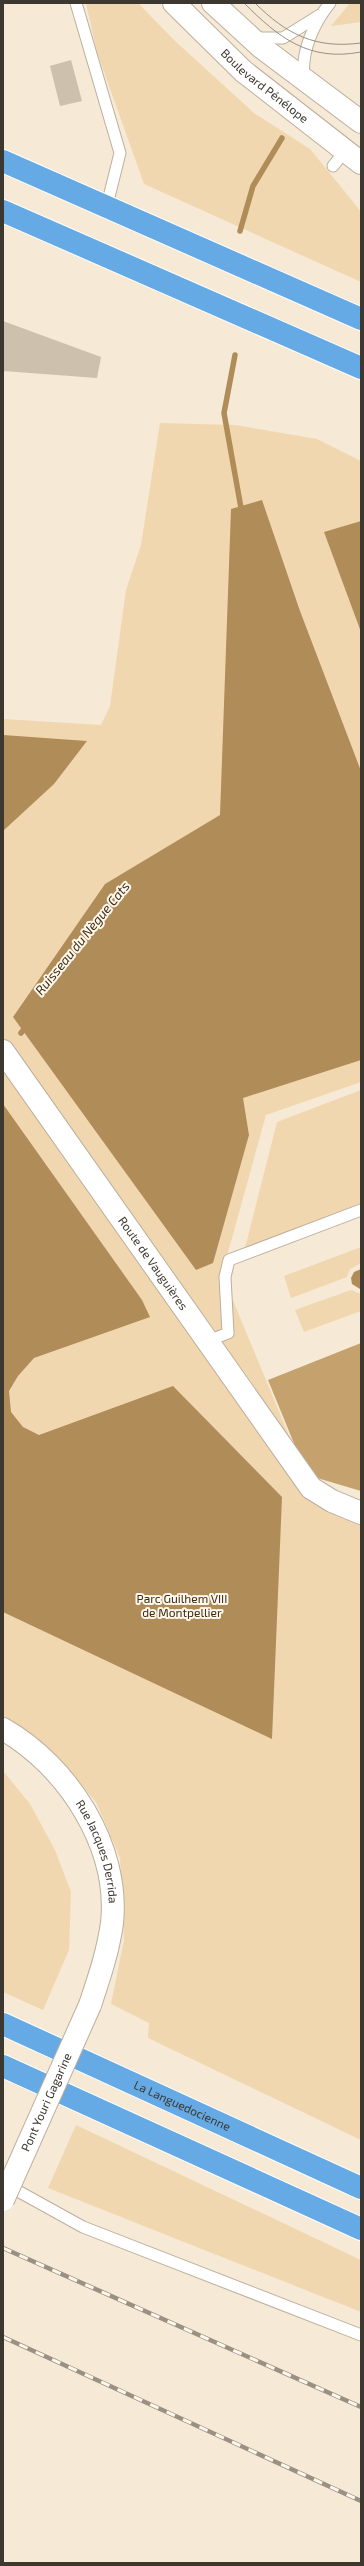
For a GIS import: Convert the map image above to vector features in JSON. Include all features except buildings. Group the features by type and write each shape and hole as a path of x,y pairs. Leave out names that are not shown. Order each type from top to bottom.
{"highway":[{"path":"3,161 107,205 361,319"},
{"path":"3,211 361,368"},
{"name":"La Languedocienne","path":"3,2024 361,2188"},
{"path":"3,2066 361,2229"}],"street":[{"name":"Boulevard Pénélope","path":"174,3 243,71 347,160"},
{"path":"213,3 251,38 360,118"},
{"name":"Route de Vauguières","path":"3,1051 311,1488 332,1501 361,1513"},
{"name":"Rue Jacques Derrida","path":"3,1729 38,1754 61,1776 83,1808 106,1862 112,1922 106,1958 90,2005"},
{"name":"Pont Youri Gagarine","path":"3,2200 90,2005"}],"lane":[{"path":"76,3 85,38 120,153 107,205"},
{"path":"251,38 283,38 320,15 330,3"},
{"path":"304,78 302,61 320,15"},
{"path":"208,1341 228,1333 225,1277 229,1260 361,1210"},
{"path":"3,2182 83,2227 361,2335"}],"green space":[{"path":"86,3 138,3 174,40 254,113 310,149 361,212 361,282 144,184 97,52"},
{"path":"350,3 361,3 361,22 331,26"},
{"name":"Parc Guilhem VIII de Montpellier","path":"160,423 235,425 317,439 361,461 361,1082 266,1115 222,1274 307,1479 361,1517 361,2140 148,2038 149,2023 111,2004 124,1940 120,1858 96,1802 52,1752 3,1722 3,719 101,725 110,706 126,590 141,545"},
{"path":"361,1090 361,1205 245,1248 277,1122"},
{"path":"361,1247 361,1263 350,1269 347,1277 291,1298 284,1276"},
{"path":"351,1290 361,1294 361,1311 304,1332 295,1310"},
{"path":"3,1771 30,1804 55,1850 71,1892 69,1950 43,2010 3,1992"},
{"path":"76,2125 361,2260 361,2312 48,2188"}],"shaded area":[{"path":"361,1343 361,1491 307,1475 268,1380"}],"water":[{"path":"262,500 300,611 361,771 361,1060 243,1098 249,1135 213,1263 196,1270 13,1017 105,884 220,815 231,509"},
{"path":"361,521 361,632 324,532"},
{"path":"3,735 87,741 54,784 3,831"},
{"path":"3,1104 142,1300 150,1317 34,1358 18,1376 9,1391 11,1412 23,1427 39,1435 173,1386 282,1497 272,1739 3,1612"},
{"path":"361,1269 360,1289 352,1284 351,1278 354,1272"}],"waterway":[{"path":"240,231 253,186 282,138"},
{"path":"235,355 224,413 241,508"},
{"name":"Ruisseau du Nègue Cats","path":"21,1033 28,1024"}],"tram line":[{"path":"244,3 257,16 283,37 310,50 342,54 361,52"},
{"path":"255,3 279,24 303,37 330,44 361,43"}],"railway":[{"path":"3,2248 361,2407"},
{"path":"3,2337 361,2501"}]}
